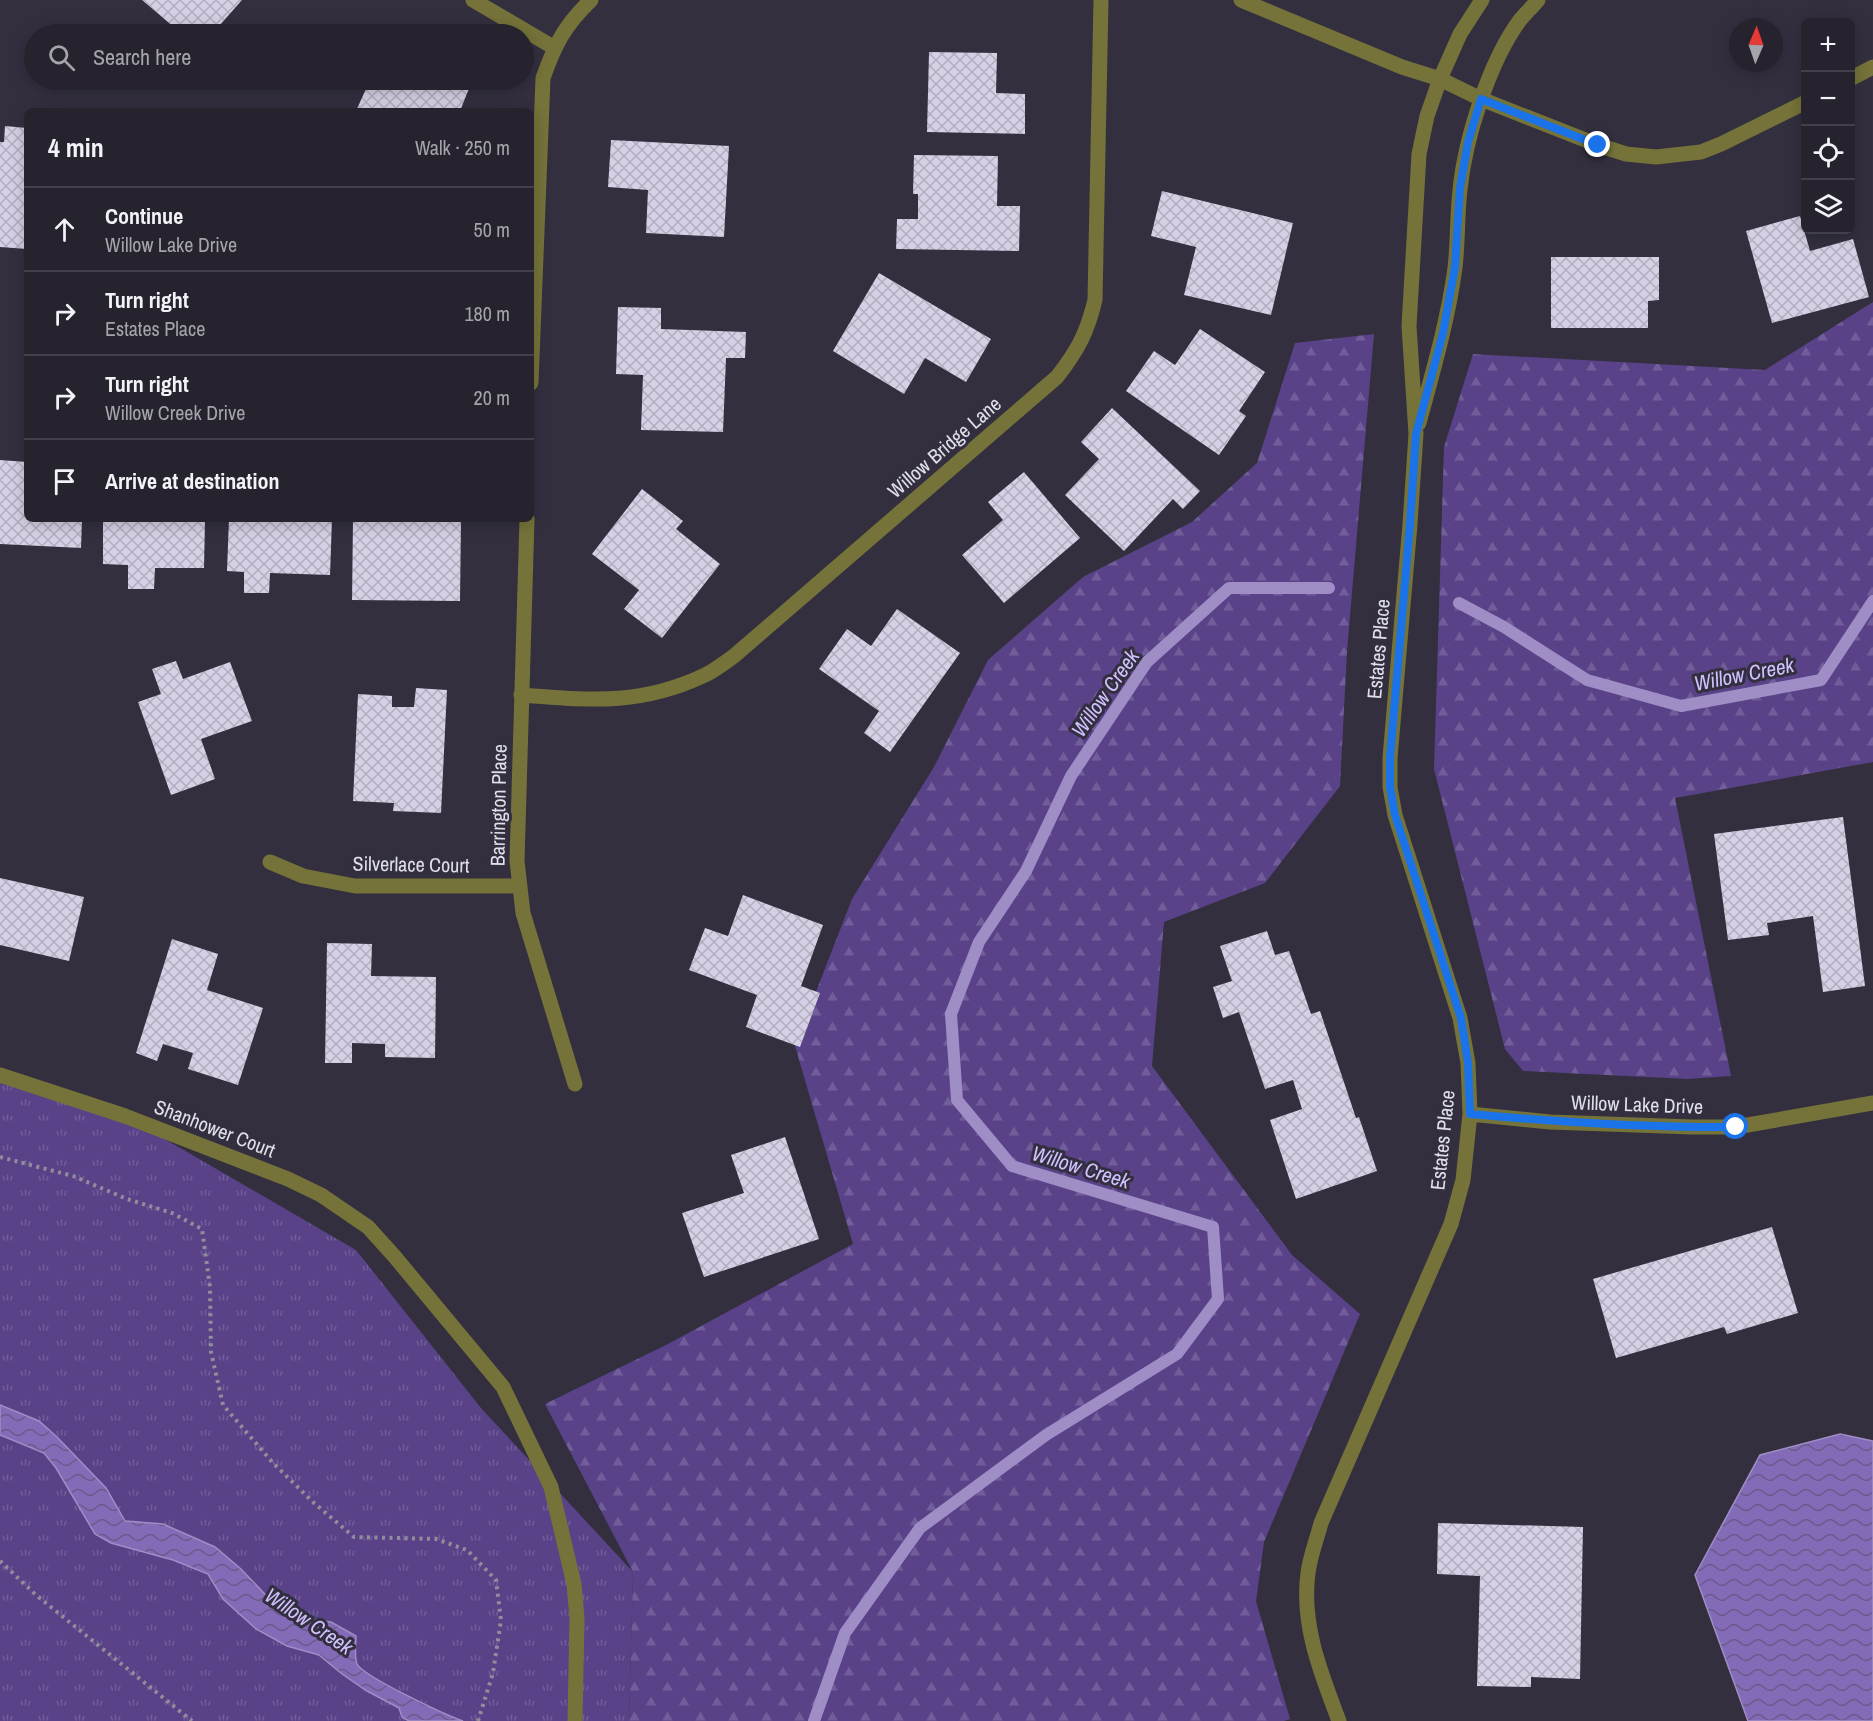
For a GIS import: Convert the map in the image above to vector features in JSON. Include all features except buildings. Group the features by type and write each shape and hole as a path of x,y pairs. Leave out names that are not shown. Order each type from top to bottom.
{"street":[{"path":"473,0 514,24"},
{"path":"534,307 543,78 554,47 573,17 591,0"},
{"name":"Willow Bridge Lane","path":"521,695 584,700 620,700 655,694 705,676 734,656 1057,377 1075,354 1088,328 1095,300 1101,0"},
{"path":"1241,0 1402,67 1440,79 1481,99 1598,145 1626,153 1656,157 1701,152 1801,104"},
{"name":"Estates Place","path":"1339,1721 1314,1653 1306,1605 1308,1571 1321,1523 1451,1224 1463,1180 1470,1114 1468,1063 1461,1018 1395,815 1390,787 1390,758 1416,434 1409,326 1419,154 1427,116 1440,79 1460,34 1482,0"},
{"name":"Estates Place","path":"1416,434 1443,333 1455,267 1460,188 1468,142 1481,99 1501,53 1519,21 1538,0"},
{"path":"534,35 554,47"},
{"path":"1855,77 1873,68"},
{"name":"Barrington Place","path":"527,522 518,886 523,913 575,1084"},
{"name":"Silverlace Court","path":"270,862 303,876 355,886 518,886"},
{"name":"Shanhower Court","path":"0,1075 125,1116 288,1179 321,1195 368,1227 395,1257 503,1387 551,1487 574,1584 577,1618 575,1721"},
{"name":"Willow Lake Drive","path":"1470,1114 1550,1122 1736,1127 1873,1103"}],"path":[{"path":"0,1157 73,1176 127,1199 172,1213 202,1229 210,1287 211,1352 223,1405 273,1464 354,1537 436,1539 466,1550 496,1580 501,1620 493,1673 478,1720"},
{"path":"0,1561 36,1595 192,1721"}],"green space":[{"path":"1873,302 1873,762 1675,798 1731,1076 1688,1079 1523,1071 1505,1049 1434,769 1444,447 1473,354 1765,370"},
{"path":"1374,334 1347,651 1340,786 1265,883 1164,922 1152,1066 1292,1255 1360,1314 1264,1542 1256,1601 1290,1719 1284,1721 629,1721 633,1572 545,1404 668,1344 853,1244 795,1046 852,899 934,767 988,660 1083,577 1192,522 1257,463 1295,343"},
{"path":"0,1075 125,1116 356,1250 481,1408 633,1572 629,1721 0,1721"}],"water":[{"path":"0,1405 39,1421 57,1437 106,1488 125,1521 163,1524 215,1547 241,1569 278,1608 307,1619 331,1622 356,1636 357,1664 374,1678 463,1721 409,1721 402,1717 399,1708 367,1691 319,1655 287,1646 256,1629 223,1599 208,1574 173,1560 111,1543 95,1534 56,1468 44,1453 0,1435"},
{"path":"1840,1434 1873,1441 1873,1721 1748,1721 1695,1575 1760,1455"}],"waterway":[{"name":"Willow Creek","path":"814,1721 845,1633 920,1528 1046,1435 1177,1354 1218,1299 1213,1227 1012,1166 957,1100 951,1014 979,942 1026,871 1071,776 1147,662 1229,588 1329,588"},
{"name":"Willow Creek","path":"1459,603 1504,627 1587,680 1681,706 1821,680 1873,601"}],"route":[{"path":"1598,145 1481,99 1468,142 1460,188 1455,267 1443,333 1416,434 1390,758 1390,787 1395,815 1461,1018 1468,1063 1470,1114 1550,1122 1736,1127"}]}
